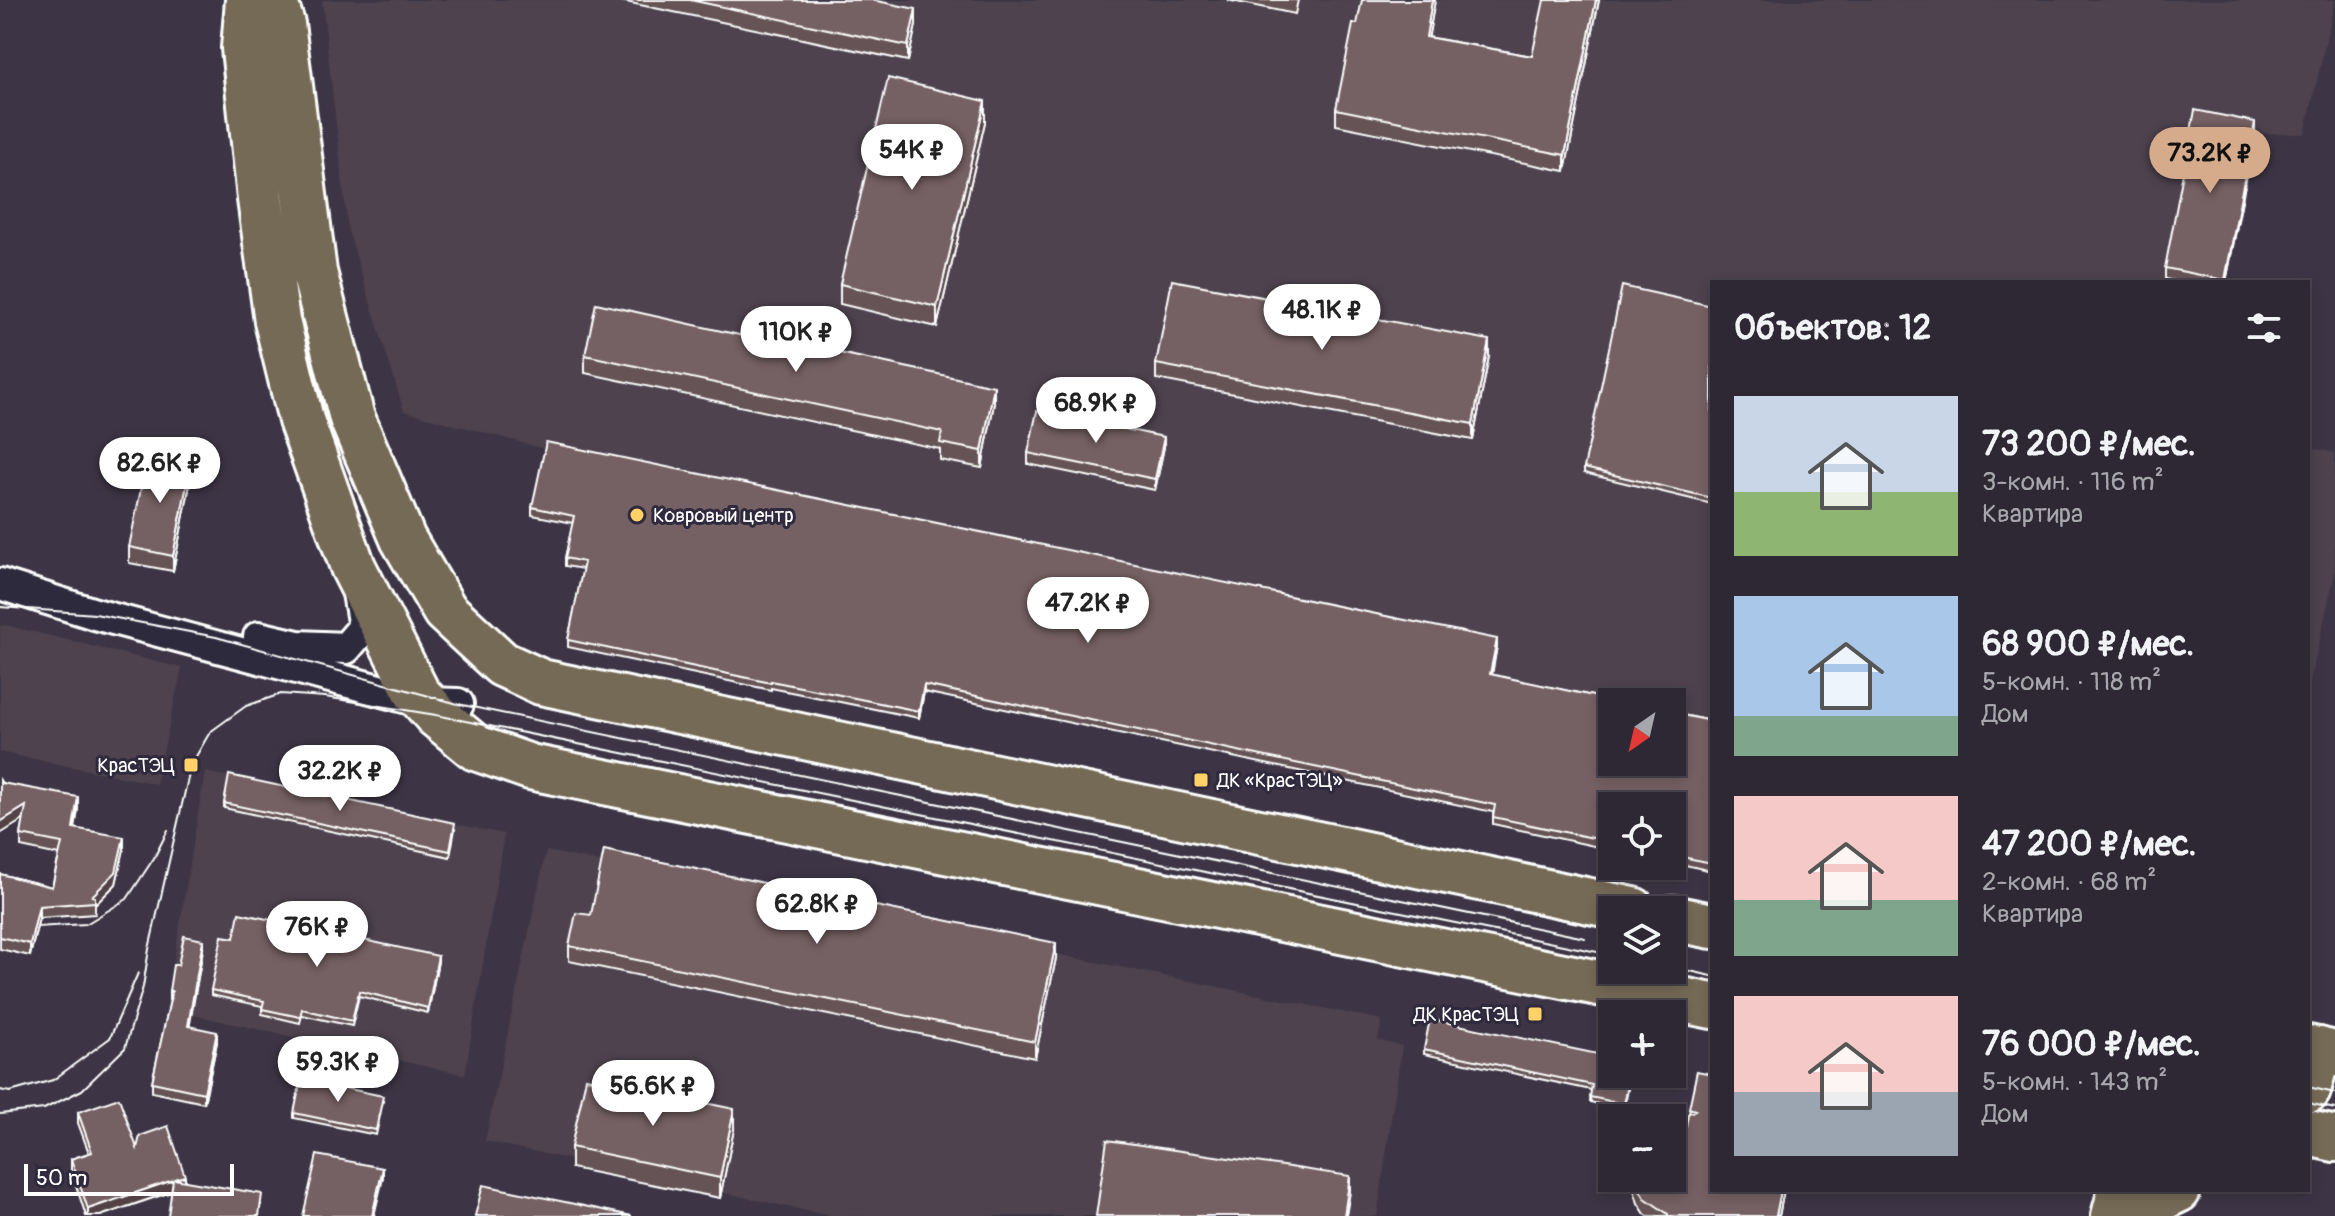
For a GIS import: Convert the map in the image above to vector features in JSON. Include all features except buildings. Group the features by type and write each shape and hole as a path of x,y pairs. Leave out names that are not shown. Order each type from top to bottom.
{"main road":[{"path":"248,0 244,48 260,199 277,321 301,420 353,567 417,693 442,704 436,715 476,748 530,767 1710,1006"},
{"path":"274,0 282,24 314,272 352,418 403,539 445,611 502,664 541,682 1598,903"},
{"path":"1686,921 1710,926"},
{"path":"2310,1133 2335,1139"},
{"path":"2114,1216 2120,1192"},
{"path":"2124,1216 2174,1192"}],"street":[{"path":"0,577 66,588 298,646 346,648 364,627 353,567"},
{"path":"0,584 95,614 442,704"}],"shaded area":[{"path":"322,0 2335,0 2305,134 2255,133 2226,280 1710,280 1710,872 1686,867 1686,792 1598,792 1598,847 1493,824 1494,812 574,618 584,569 565,566 574,524 532,515 545,449 404,411 348,230"},
{"path":"2310,447 2335,453 2335,573 2310,681"},
{"path":"0,626 182,668 156,784 0,752"},
{"path":"205,772 504,834 465,1075 166,1009"},
{"path":"546,851 1382,1020 1378,1040 1402,1046 1377,1216 830,1216 485,1141"}],"tram line":[{"path":"0,607 95,614 216,637 458,704 1585,938"},
{"path":"0,1114 44,1109 82,1090 125,1048 143,987 191,765 210,732 246,706 281,694 325,697 436,715 1598,952"},
{"path":"0,917 36,927 86,924 127,899 168,830"},
{"path":"1686,970 1710,976"},
{"path":"0,1090 10,1092 53,1080 110,1038 138,973"},
{"path":"2310,1087 2335,1093"},
{"path":"2310,1103 2335,1109"}],"place":[{"name":"Ковровый центр","path":"637,515"},
{"name":"КрасТЭЦ","path":"191,765"},
{"name":"ДК «КрасТЭЦ»","path":"1201,780"},
{"name":"ДК КрасТЭЦ","path":"1535,1014"}]}
